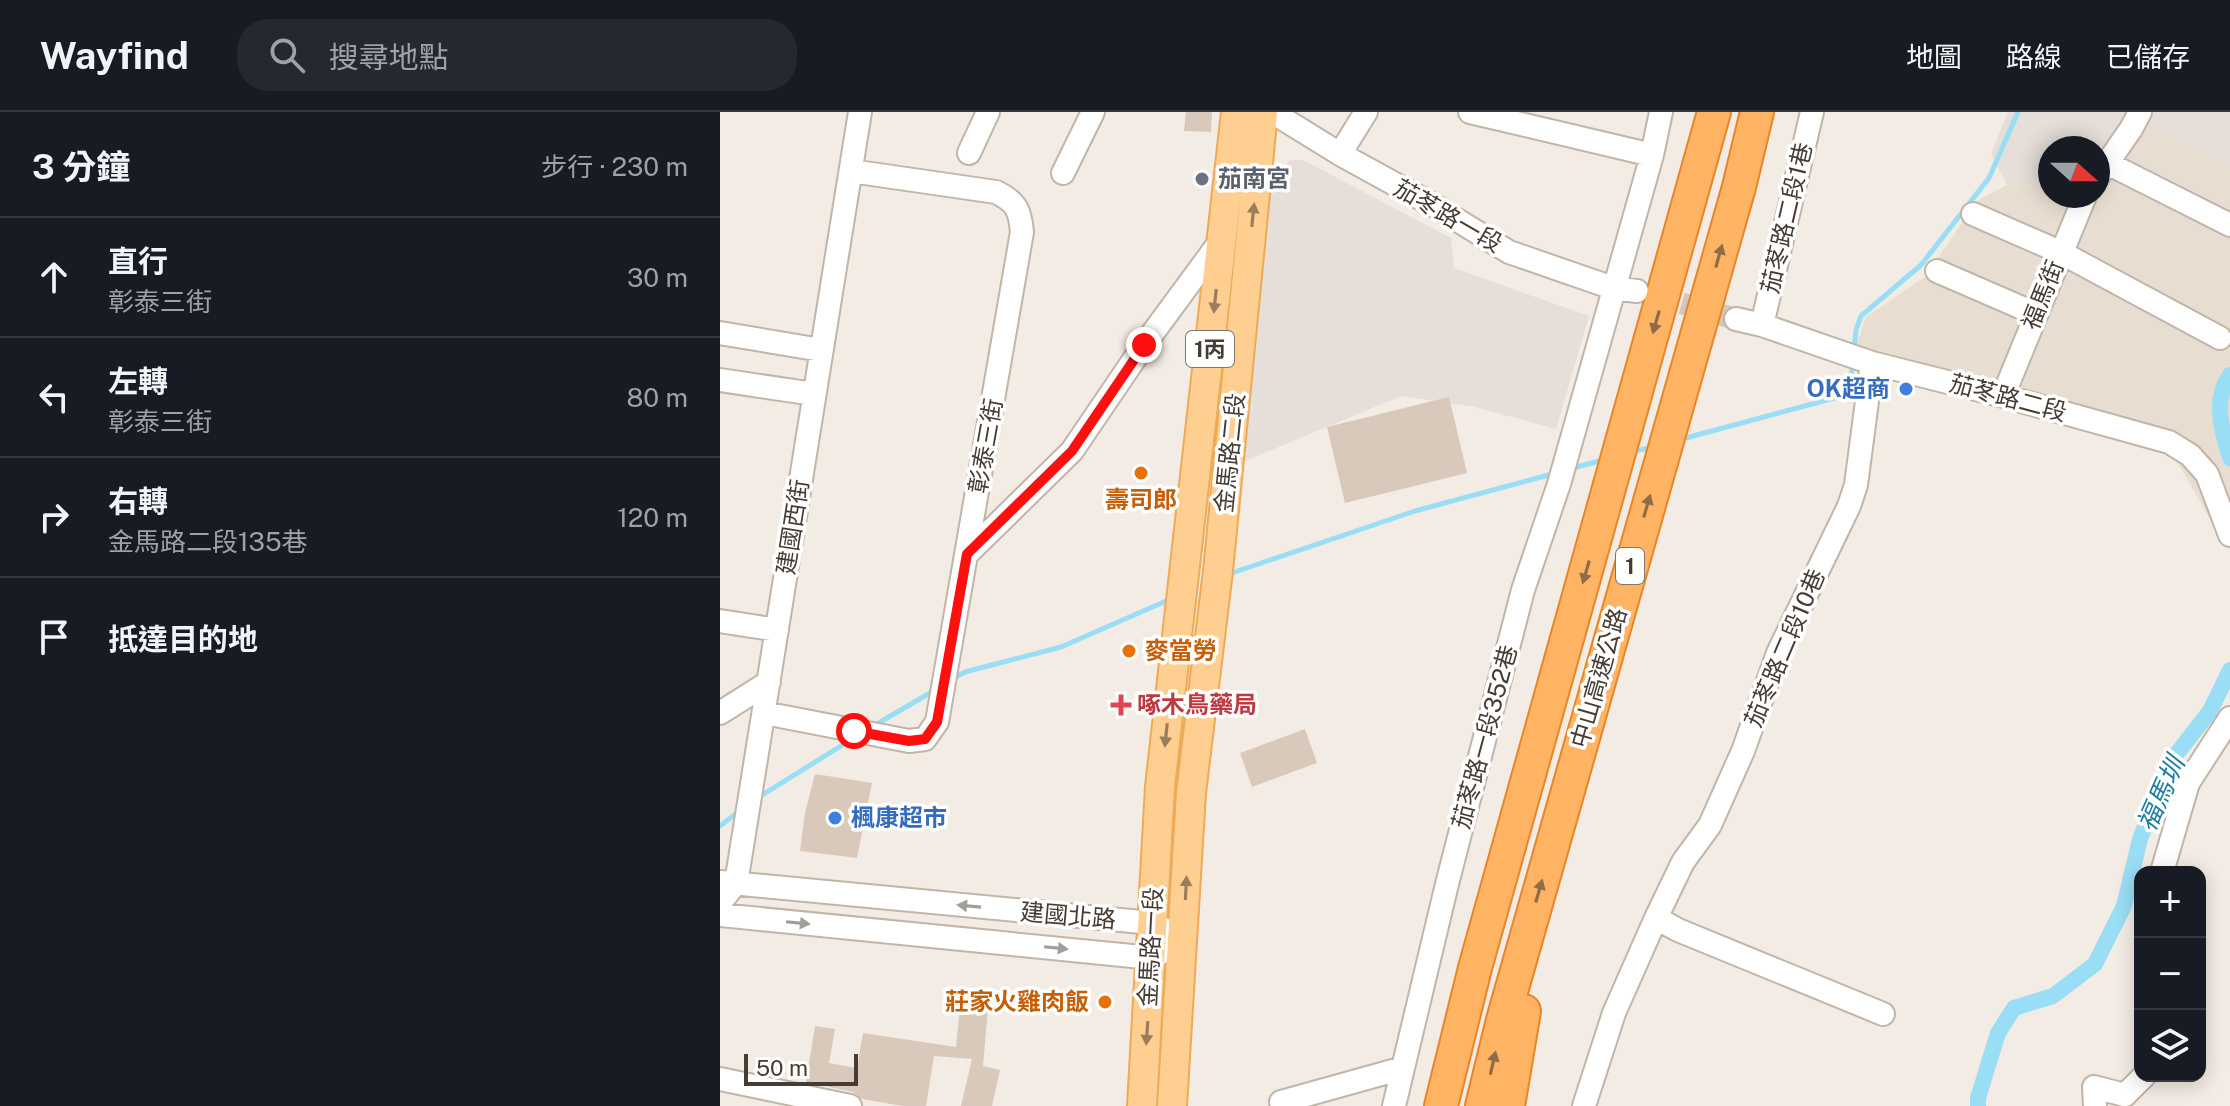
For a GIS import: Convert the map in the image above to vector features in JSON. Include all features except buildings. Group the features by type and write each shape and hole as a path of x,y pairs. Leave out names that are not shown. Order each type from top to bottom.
{"highway":[{"name":"中山高速公路","path":"1441,1106 1459,1026 1714,112"},
{"name":"中山高速公路","path":"1482,1106 1503,1020 1739,187 1757,112"},
{"path":"1508,1106 1524,1022 1528,931"},
{"path":"1427,1106 1459,1026"}],"main road":[{"name":"金馬路二段","path":"1160,787 1236,112"},
{"name":"金馬路二段","path":"1191,793 1217,579 1263,112"},
{"name":"金馬路一段","path":"1142,1106 1160,787"},
{"name":"金馬路一段","path":"1172,1106 1191,793"}],"street":[{"name":"建國西街","path":"728,883 764,713 860,112"},
{"path":"969,153 988,112"},
{"path":"1063,173 1093,112"},
{"name":"茄苳路一段","path":"1272,112 1509,252 1613,288 1637,291"},
{"path":"1340,154 1366,112"},
{"path":"1470,112 1652,155"},
{"name":"茄苳路一段352巷","path":"1394,1106 1447,884 1523,590 1559,484 1652,155 1661,112"},
{"name":"茄苳路二段1巷","path":"1762,325 1812,112"},
{"path":"2110,158 2140,112"},
{"name":"彰泰三街","path":"764,713 909,741 925,739 937,722 1022,232 1020,215 1011,199 996,192 851,171"},
{"path":"2110,172 2230,225"},
{"name":"福馬街","path":"2003,396 2080,208"},
{"path":"1973,214 2060,252 2220,338"},
{"path":"967,554 1072,451 1144,345 1222,239"},
{"path":"1937,271 2036,314"},
{"name":"茄苳路二段","path":"1736,319 1859,359 2169,442 2190,455 2207,474 2230,535"},
{"path":"720,333 821,350"},
{"name":"茄苳路二段10巷","path":"1584,1106 1614,1013 1683,862 1710,825 1743,751 1778,653 1849,506 1856,485 1859,359"},
{"path":"720,380 814,394"},
{"path":"720,621 777,630"},
{"path":"720,713 769,682"},
{"path":"2164,866 2188,783 2230,718"},
{"path":"720,903 728,883"},
{"name":"建國北路","path":"728,883 1152,923 1183,939"},
{"name":"建國北路","path":"720,915 1152,958"},
{"path":"1656,918 1678,930 1883,1014"},
{"path":"1152,958 1183,939"},
{"path":"1281,1102 1403,1068"},
{"path":"720,1079 850,1106"},
{"path":"2095,1106 2094,1087 2126,1101 2140,1082"}],"shaded area":[{"path":"2008,112 2230,112 2230,168 2131,114 2110,145 2110,136 2038,136 2038,184 2007,185 1991,154"},
{"path":"2131,114 2230,168 2230,545 2224,543 2167,444 1854,352 1866,317 1925,277 1977,201 2007,185 2038,184 2038,208 2110,208 2110,145"},
{"path":"1289,160 1303,160 1451,238 1454,268 1589,316 1556,429 1475,407 1401,396 1240,463 1267,198"}],"waterway":[{"path":"1854,349 1861,316 1921,265 1989,178 2018,112"},
{"path":"1682,439 1838,397 1849,389 1853,363"},
{"name":"福馬圳","path":"2230,375 2220,405 2230,458"},
{"path":"1631,452 1653,447"},
{"path":"1570,469 1606,459"},
{"path":"1226,575 1415,511 1556,473"},
{"path":"950,680 965,672 1061,647 1173,598"},
{"name":"福馬圳","path":"1978,1106 1998,1033 2014,1008 2053,996 2095,964 2124,906 2140,839 2172,760 2210,711 2230,670"},
{"path":"875,725 935,690"},
{"path":"759,797 852,739"},
{"path":"720,826 741,810"}],"tunnel":[{"path":"1650,294 1736,319"}],"place":[{"name":"茄南宮","path":"1202,179"},
{"name":"OK超商","path":"1906,389"},
{"name":"壽司郎","path":"1141,473"},
{"name":"麥當勞","path":"1129,651"},
{"name":"啄木鳥藥局","path":"1121,705"},
{"name":"楓康超市","path":"835,818"},
{"name":"莊家火雞肉飯","path":"1105,1002"}],"route":[{"path":"854,731 909,741 925,739 937,722 967,554 1072,451 1144,345"}]}
